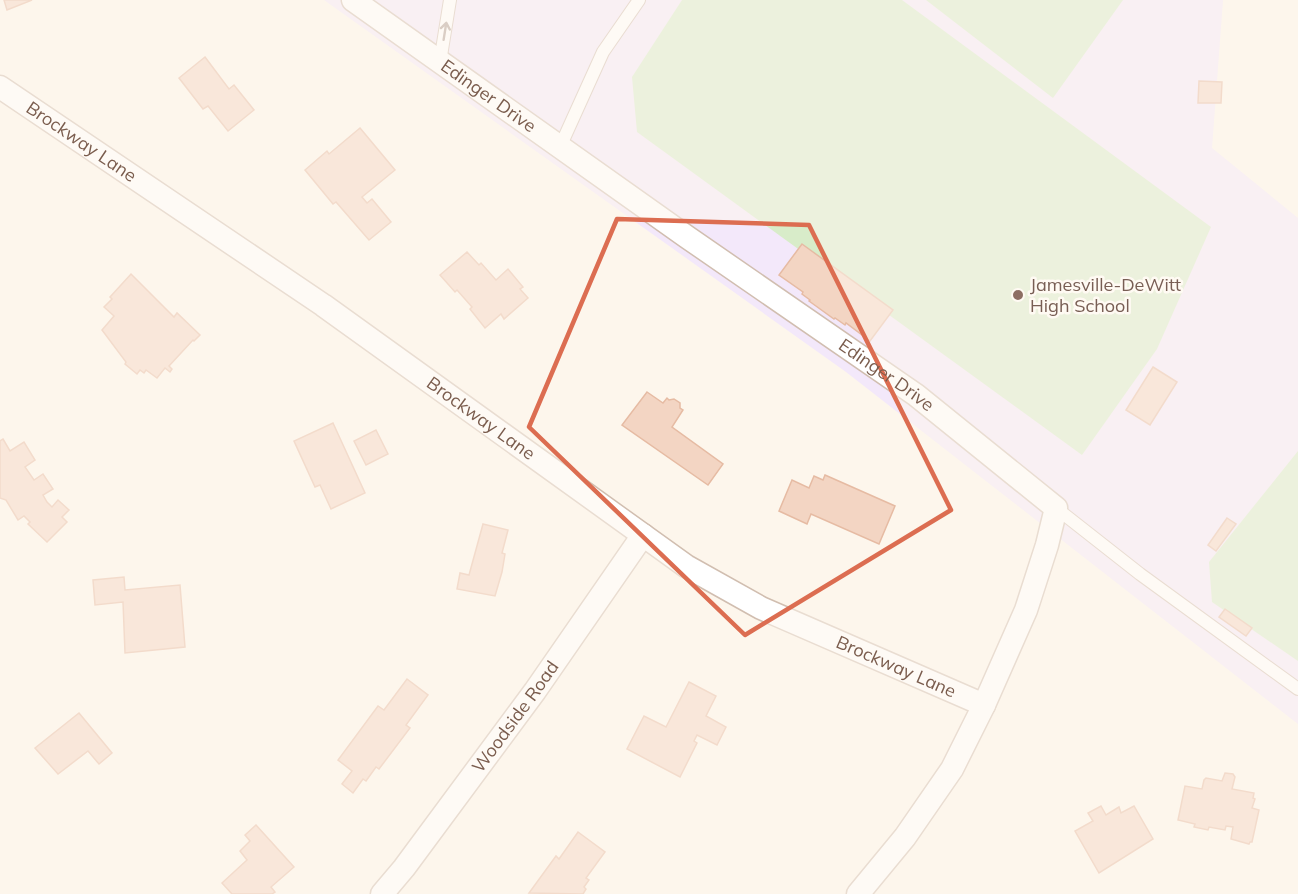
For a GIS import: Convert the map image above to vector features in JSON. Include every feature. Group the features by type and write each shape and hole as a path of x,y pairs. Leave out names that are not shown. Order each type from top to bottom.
{"street":[{"name":"Edinger Drive","path":"353,0 916,396 1056,508"},
{"name":"Brockway Lane","path":"0,87 323,305 686,566 760,608 984,705"},
{"path":"858,894 905,837 952,769 984,705 1026,610 1047,545 1056,508"},
{"name":"Woodside Road","path":"382,894 411,859 536,691 643,535"}],"lane":[{"path":"440,62 450,0"},
{"path":"560,147 603,51 639,0"},
{"path":"1056,508 1140,574 1298,689"}],"highlighted area":[{"path":"617,219 809,225 951,510 745,635 529,427"}],"shaded area":[{"name":"Jamesville-DeWitt High School","path":"324,0 1223,0 1212,148 1298,218 1298,724 846,372"}],"green space":[{"path":"682,0 902,0 1211,227 1157,349 1082,455 637,132 632,77"},
{"path":"926,0 1123,0 1053,98"},
{"path":"1298,451 1298,661 1212,602 1209,562"}],"building":[{"path":"4,0 32,0 7,10"},
{"path":"205,57 229,89 234,85 254,110 228,131 208,106 203,109 179,78"},
{"path":"1199,81 1222,82 1221,103 1198,103"},
{"path":"360,128 395,170 362,197 367,203 372,199 391,222 369,240 336,202 333,204 305,170 327,151 329,154"},
{"path":"802,244 893,310 870,341 846,323 845,325 834,319 809,301 802,294 803,292 779,275"},
{"path":"467,252 479,265 481,263 496,280 508,269 523,287 520,289 528,298 504,319 501,314 485,328 470,309 472,307 440,275"},
{"path":"131,274 174,317 177,313 200,335 169,366 172,369 170,372 165,368 157,378 146,370 144,373 140,370 137,374 125,364 126,362 102,330 114,316 104,307"},
{"path":"1153,367 1177,382 1150,425 1126,410"},
{"path":"647,392 663,403 667,398 680,403 680,408 683,410 672,427 723,464 708,485 622,425"},
{"path":"333,423 365,493 331,509 320,485 315,487 294,441"},
{"path":"376,430 388,454 366,465 354,441"},
{"path":"3,439 10,451 24,442 35,460 25,467 34,480 43,474 53,489 43,495 47,502 52,507 58,500 69,510 62,517 67,522 47,542 28,524 30,522 24,516 18,520 6,500 0,498 0,441"},
{"path":"825,475 895,506 879,544 811,514 807,524 779,511 792,480 809,488 814,476 823,480"},
{"path":"1227,518 1236,524 1216,551 1208,545"},
{"path":"483,524 508,530 502,553 505,554 502,572 495,596 457,589 460,573 469,575"},
{"path":"124,577 125,590 180,585 185,647 125,653 123,602 95,605 93,580"},
{"path":"1225,609 1252,628 1246,636 1219,617"},
{"path":"407,679 428,695 406,725 410,728 379,769 376,767 366,781 363,779 353,793 342,784 352,771 338,760 378,706 384,710"},
{"path":"689,682 716,696 706,716 726,727 717,745 697,735 694,741 697,743 680,777 627,749 644,716 666,727"},
{"path":"79,713 112,753 99,764 88,751 58,774 35,748"},
{"path":"1225,773 1233,774 1235,777 1232,789 1254,793 1252,808 1259,810 1252,842 1249,844 1231,839 1233,827 1226,826 1225,830 1209,827 1208,830 1178,820 1185,786 1202,789 1206,778 1222,781"},
{"path":"1101,806 1106,815 1119,807 1121,813 1134,806 1153,839 1099,873 1075,831 1093,821 1088,813"},
{"path":"256,825 294,867 271,887 275,892 272,894 232,894 222,883 247,860 240,851 250,841 245,835"},
{"path":"578,832 605,852 586,878 589,880 584,887 586,889 583,894 529,893 556,856 559,859"}],"place":[{"name":"Jamesville-DeWitt High School","path":"1018,295"}]}
